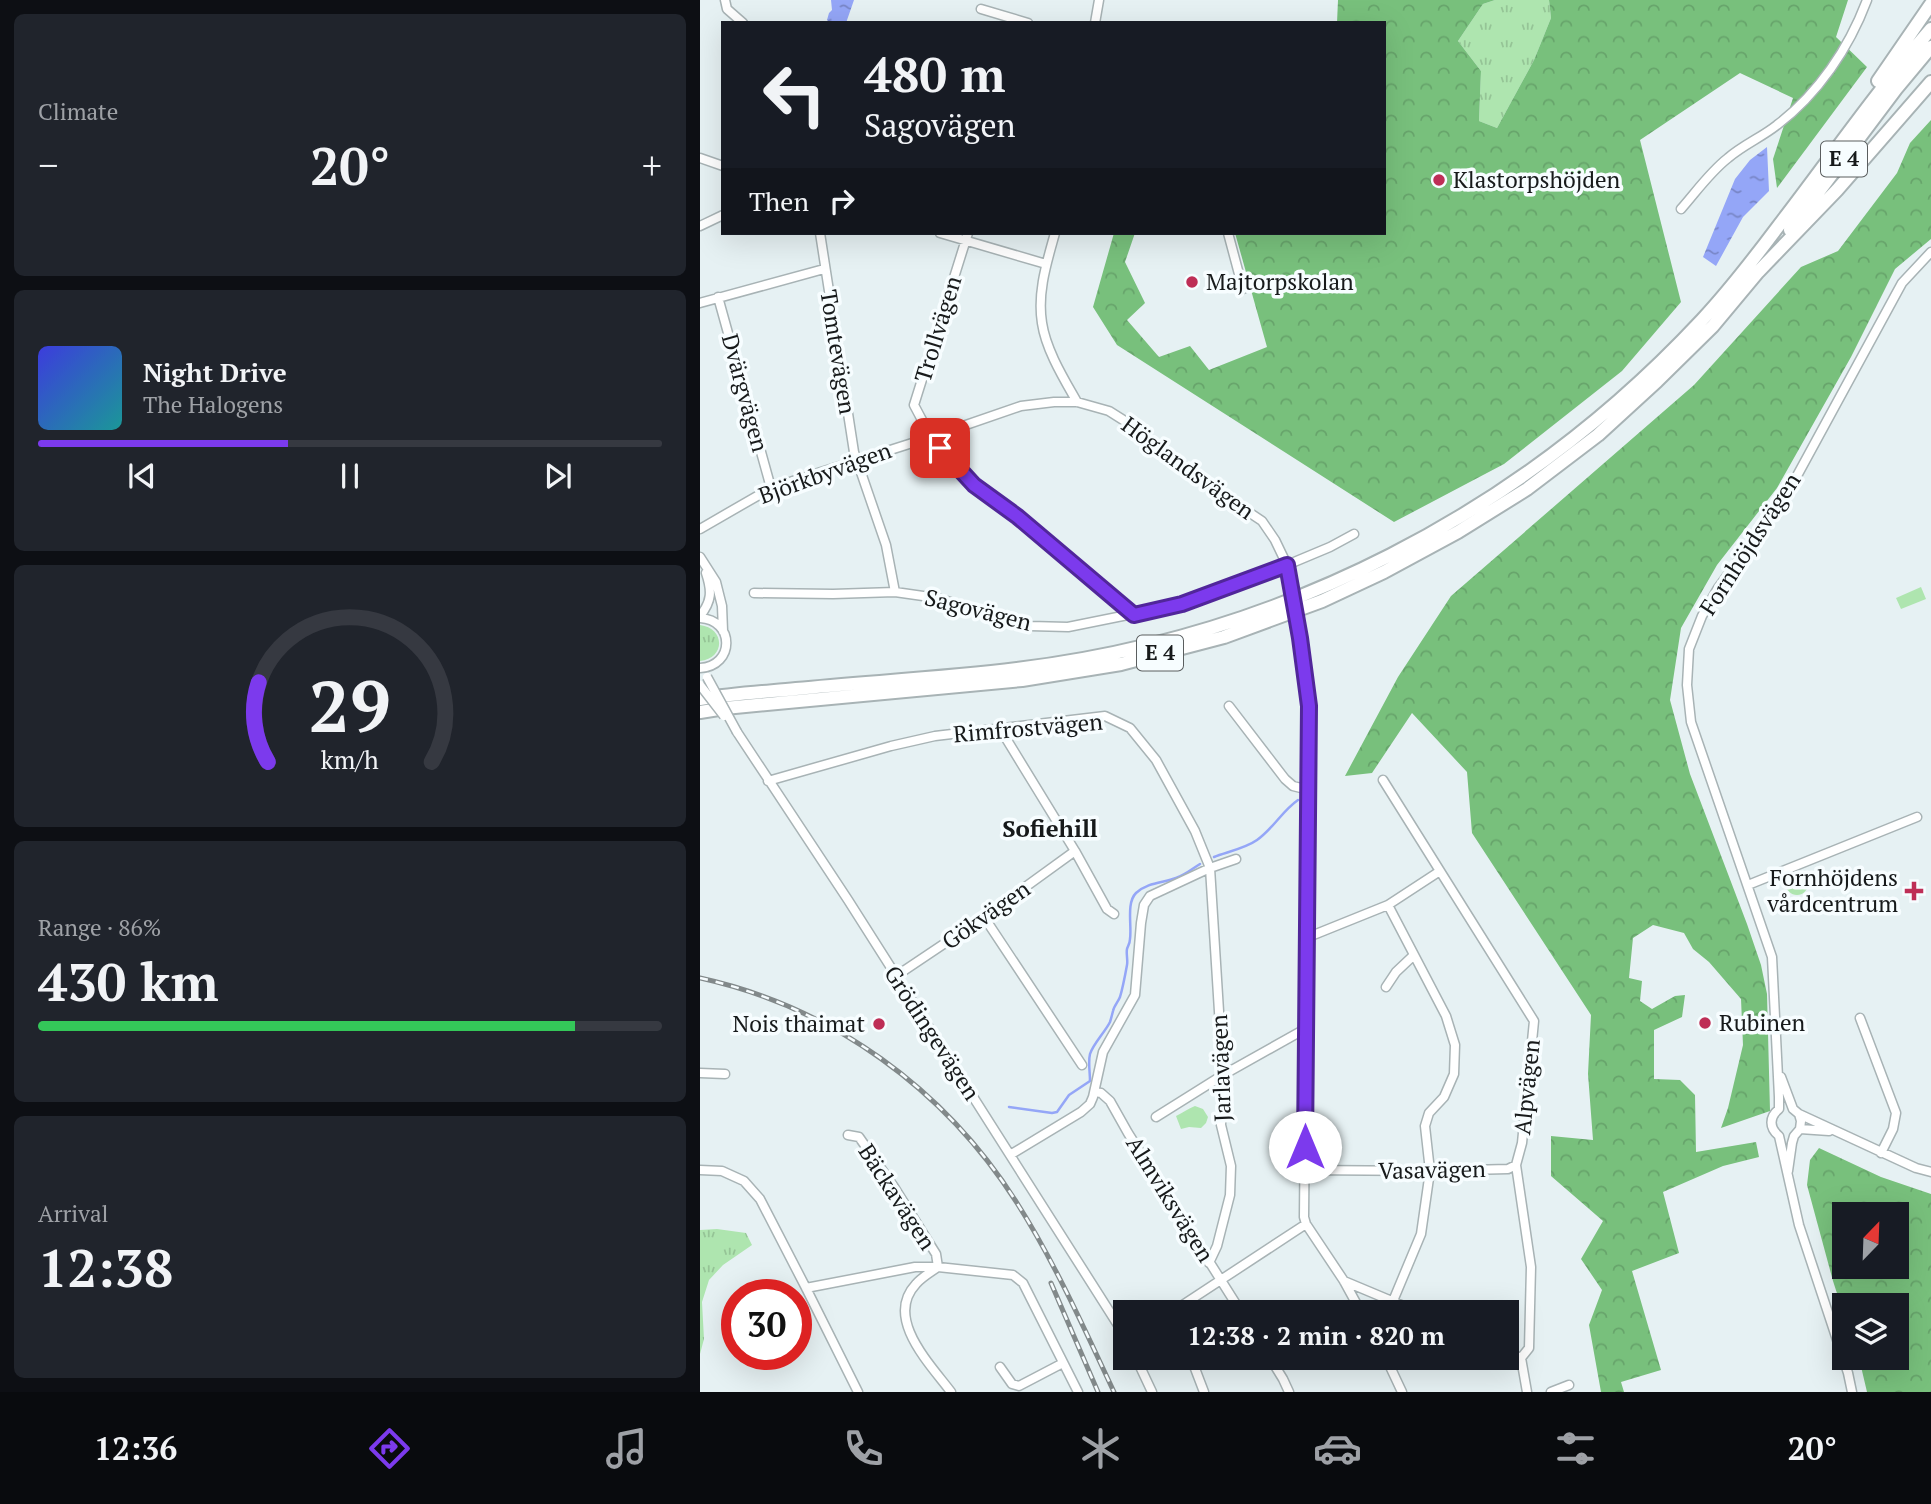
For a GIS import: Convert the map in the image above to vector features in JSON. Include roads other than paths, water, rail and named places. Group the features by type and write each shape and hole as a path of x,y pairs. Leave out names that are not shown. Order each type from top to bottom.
{"highway":[{"path":"1822,170 1881,76 1931,4"},
{"name":"E 4","path":"700,699 1018,669 1116,653 1233,621 1316,590 1380,562 1455,521 1523,477 1592,424 1650,373 1703,319 1748,266 1887,82 1931,29"},
{"name":"E 4","path":"700,712 1022,680 1121,664 1224,636 1322,601 1384,572 1458,532 1527,489 1598,435 1657,381 1713,326 1758,272 1931,47"},
{"path":"1758,272 1838,190 1931,82"}],"street":[{"path":"725,0 727,9 741,21"},
{"path":"1095,21 1099,0"},
{"path":"1681,209 1728,158 1778,125 1815,89 1850,38 1867,0"},
{"path":"981,9 1021,21"},
{"path":"700,158 721,165"},
{"path":"700,226 721,216"},
{"name":"Tomtevägen","path":"820,235 857,460 886,545 895,592"},
{"path":"1054,235 1042,288 1042,325 1056,363 1077,402"},
{"path":"1229,235 1243,289"},
{"path":"967,237 1046,264"},
{"name":"Trollvägen","path":"967,237 914,405 931,437 974,485 1018,517 1134,615"},
{"name":"Fornhöjdsvägen","path":"1852,1392 1849,1373 1800,1225 1779,1136 1773,1130 1771,1120 1779,1109 1779,1069 1772,957 1691,722 1687,685 1689,649 1702,616 1718,588 1786,496 1902,283 1931,252"},
{"path":"700,303 824,269"},
{"name":"Dvärgvägen","path":"718,298 771,488"},
{"name":"Björkbyvägen","path":"700,530 771,488 1021,406 1077,402"},
{"name":"Höglandsvägen","path":"1077,402 1110,411 1262,521 1287,565 1309,706 1304,1170 1306,1224"},
{"name":"Sagovägen","path":"754,593 895,592 937,598 1030,626 1068,627 1182,604 1287,565 1354,534"},
{"path":"701,558 712,591 711,599 700,617 717,623 723,631"},
{"name":"Grödingevägen","path":"701,558 716,582 726,639 722,658 712,666 707,677 768,781 896,976 1113,1317"},
{"path":"700,668 712,666"},
{"name":"Grödingevägen","path":"700,685 737,732"},
{"path":"1229,706 1284,779 1293,786 1308,790"},
{"name":"Rimfrostvägen","path":"768,781 936,736 1105,716 1130,728 1156,760 1195,831 1210,868"},
{"path":"999,727 1107,909 1114,914"},
{"name":"Alpvägen","path":"1383,780 1535,1021 1522,1143 1516,1165 1531,1267 1529,1348 1521,1358 1527,1392"},
{"path":"1748,885 1917,817"},
{"name":"Gökvägen","path":"896,976 1075,851"},
{"path":"1010,1155 1086,1108 1095,1091 1103,1052 1135,995 1144,905 1150,896 1236,859"},
{"name":"Jarlavägen","path":"1209,1263 1217,1246 1230,1195 1231,1166 1222,1125 1223,1075 1210,868"},
{"path":"1306,938 1388,905 1440,871"},
{"path":"1388,905 1446,1016 1455,1045 1454,1074 1444,1097 1429,1113 1425,1126 1430,1171 1420,1234 1393,1300"},
{"path":"984,917 1082,1065"},
{"path":"1386,987 1396,972 1414,955"},
{"path":"1860,1018 1896,1112 1893,1129 1881,1153"},
{"path":"1156,1117 1305,1029"},
{"name":"Fornhöjdsvägen","path":"1779,1069 1801,1121 1790,1152 1787,1177"},
{"path":"700,1073 724,1074"},
{"name":"Almviksvägen","path":"1095,1091 1110,1101 1233,1300"},
{"path":"1779,1109 1796,1112 1881,1153 1931,1172"},
{"path":"1779,1136 1786,1138 1797,1133 1839,1132"},
{"name":"Bäckavägen","path":"848,1135 859,1137 894,1187 936,1254 938,1267"},
{"name":"Vasavägen","path":"1304,1170 1430,1171 1508,1169 1516,1165"},
{"path":"700,1170 722,1171 744,1181 760,1199 802,1279"},
{"path":"1191,1300 1306,1224 1355,1300"},
{"path":"812,1286 915,1267 1013,1275 1023,1283 1077,1392"},
{"path":"938,1267 915,1285 904,1306 908,1330 951,1392"},
{"path":"1345,1281 1391,1300"},
{"path":"812,1299 858,1392"},
{"path":"1000,1367 1012,1384 1019,1386 1063,1363"},
{"path":"1142,1370 1152,1392"},
{"path":"1196,1370 1205,1392"},
{"path":"1277,1370 1289,1392"},
{"path":"1392,1370 1402,1392"},
{"path":"1551,1392 1569,1385"}],"water":[{"path":"831,0 854,0 847,21 828,21 832,10"},
{"path":"1767,147 1769,191 1743,217 1716,266 1703,257 1735,179 1750,160"}],"waterway":[{"path":"1214,857 1257,840 1298,800"},
{"path":"1009,1107 1057,1112 1069,1095 1090,1081 1090,1054 1110,1022 1123,985 1133,897 1145,887 1179,877 1200,864"}],"railway":[{"path":"700,978 749,991 795,1009 839,1032 920,1089 956,1124 988,1162 1031,1226 1114,1392"},
{"path":"1051,1283 1098,1392"}],"place":[{"name":"Klastorpshöjden","path":"1439,180"},
{"name":"Majtorpskolan","path":"1192,282"},
{"name":"Fornhöjdens vårdcentrum","path":"1914,891"},
{"name":"Rubinen","path":"1705,1023"},
{"name":"Nois thaimat","path":"879,1024"}],"district":[{"name":"Sofiehill","path":"1050,829"}]}
